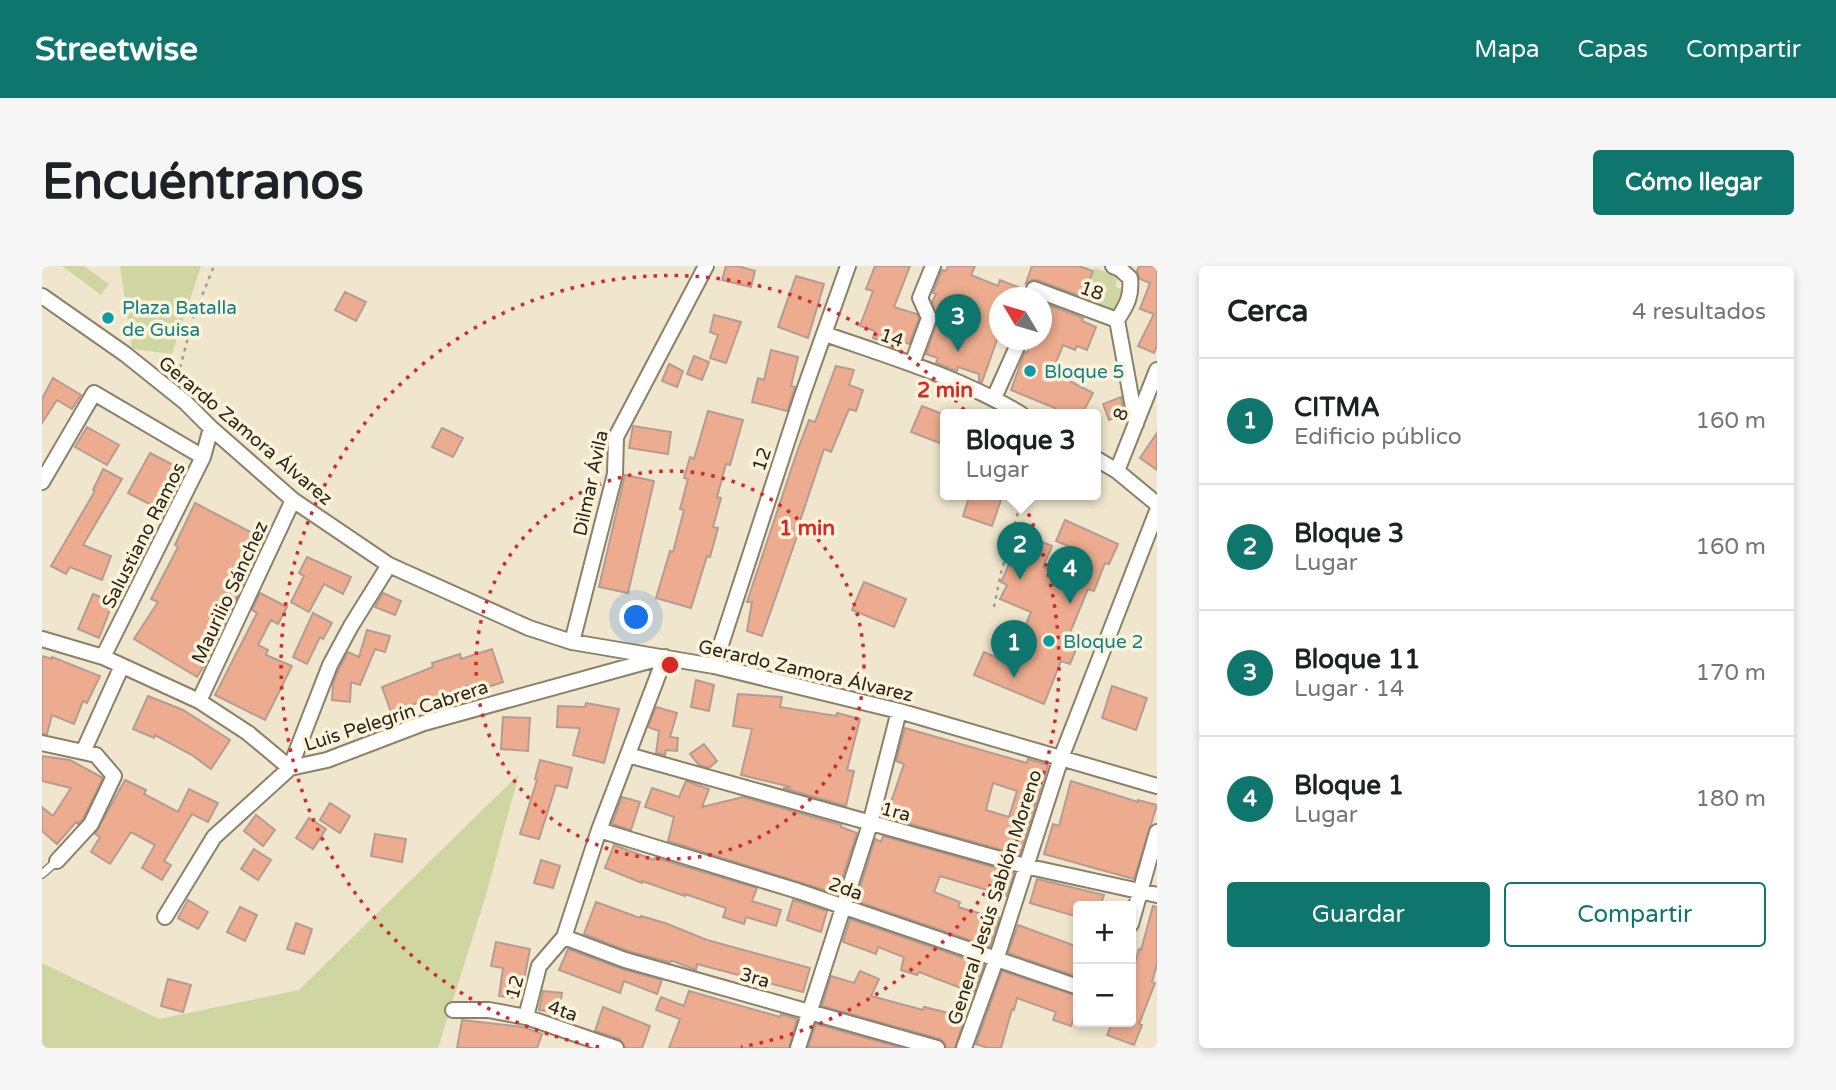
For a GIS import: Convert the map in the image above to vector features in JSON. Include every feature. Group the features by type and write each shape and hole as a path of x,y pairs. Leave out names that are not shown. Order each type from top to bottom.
{"street":[{"name":"Dilmar Ávila","path":"572,642 615,474 616,437 706,266"},
{"name":"12","path":"714,666 802,396 848,266"},
{"path":"912,364 929,318 920,298 933,266"},
{"path":"1114,266 1130,278 1131,290 1128,303 1117,320"},
{"name":"Gerardo Zamora Álvarez","path":"42,296 125,354 172,392 293,500 389,565 529,628 572,642 714,666 899,711 1157,786"},
{"name":"18","path":"1052,296 1117,320 1136,424"},
{"name":"14","path":"825,334 912,364 995,398 1013,409"},
{"path":"995,398 1016,350"},
{"name":"8","path":"1116,471 1157,370"},
{"path":"42,482 94,393 203,457"},
{"name":"Salustiano Ramos","path":"103,657 203,457 211,428"},
{"path":"1101,462 1157,504"},
{"name":"Maurilio Sánchez","path":"199,701 293,500"},
{"name":"General Jesús Sablón Moreno","path":"964,1048 996,960 1061,758 1157,511"},
{"path":"166,917 214,837 290,768 330,665 389,565"},
{"name":"Luis Pelegrín Cabrera","path":"42,639 103,657 199,701 248,733 290,768 327,760 424,723 665,657"},
{"name":"12","path":"526,1017 539,966 565,937 599,830 665,657"},
{"path":"83,752 121,667"},
{"path":"798,1048 870,824 899,711"},
{"path":"42,743 96,755 114,776 91,824 57,861"},
{"name":"1ra","path":"628,755 1026,866 1157,895"},
{"name":"2da","path":"599,830 798,891 1073,985"},
{"path":"1136,906 1157,832"},
{"name":"3ra","path":"565,937 625,960 937,1048"},
{"name":"4ta","path":"453,1010 489,1010 526,1017 616,1048"}],"lane":[{"path":"42,874 57,861"}],"path":[{"path":"172,392 194,318 214,266"},
{"path":"995,607 1001,573 1022,500"}],"green space":[{"path":"62,266 84,266 109,284 101,295"},
{"path":"120,266 201,266 172,354 132,349"},
{"path":"1095,268 1117,276 1116,287 1126,290 1117,314 1084,300"},
{"path":"519,774 486,895 438,1048 42,1048 42,963 159,1019 299,990"}],"building":[{"path":"726,266 755,271 751,287 722,280"},
{"path":"875,266 910,266 894,307 917,314 919,318 909,344 898,340 896,346 873,338 875,331 860,326 873,291 866,289"},
{"path":"948,266 975,266 971,275 998,286 1000,280 1018,287 989,287 989,350 993,350 982,382 979,381 979,374 958,367 957,371 936,363 938,358 926,354 938,320 932,302 936,294 933,293 942,270 946,271"},
{"path":"1032,266 1079,266 1093,271 1083,297 1037,280 1026,283"},
{"path":"1139,266 1157,266 1157,346 1154,353 1138,346 1154,314 1140,309 1150,283 1140,279 1137,271"},
{"path":"796,276 824,284 808,338 778,327"},
{"path":"345,292 366,302 356,321 335,310"},
{"path":"1052,306 1083,318 1082,321 1096,327 1087,350 1077,346 1075,350 1063,345 1052,372 1093,393 1085,409 1054,409 1011,390 1025,352 1028,350 1052,350"},
{"path":"714,315 741,322 726,363 710,358 718,335 710,332"},
{"path":"771,350 798,357 791,386 795,387 787,411 752,402 758,378 764,380"},
{"path":"694,356 709,362 702,380 687,374"},
{"path":"669,364 683,371 677,387 662,381"},
{"path":"836,366 854,370 849,385 863,390 856,411 849,409 831,452 824,449 762,636 747,631 752,602 747,602 798,449 809,420 815,422"},
{"path":"53,378 81,395 72,409 57,400 42,423 42,399"},
{"path":"1121,397 1124,414 1109,420 1103,404"},
{"path":"922,406 940,413 940,443 911,432"},
{"path":"708,411 743,420 717,497 721,498 713,527 718,528 710,557 707,556 691,608 656,598 670,551 673,552 684,510 680,509 688,479 684,478 690,457 694,459"},
{"path":"633,426 671,432 668,454 629,448"},
{"path":"87,427 119,445 107,465 75,447"},
{"path":"442,428 463,438 453,457 432,447"},
{"path":"1157,433 1157,470 1140,458"},
{"path":"150,453 179,468 159,509 128,493"},
{"path":"103,469 122,479 83,545 111,556 102,580 70,567 66,574 51,566 95,491 93,490"},
{"path":"625,475 654,481 628,593 599,587"},
{"path":"968,500 1001,500 992,526 963,516"},
{"path":"195,503 262,538 248,563 240,583 243,584 207,661 197,677 134,639 158,602 151,599 178,547 175,545"},
{"path":"1065,520 1118,544 1109,564 1105,563 1094,591 1088,589 1069,635 1080,640 1070,664 1061,661 1044,704 974,675 984,652 1010,663 1031,612 1000,599 1007,585 1001,582 1011,560 1016,562 1026,535 1052,546 1043,567 1069,579 1080,551 1056,541"},
{"path":"307,557 351,577 343,594 324,584 309,612 291,602 304,576 299,573"},
{"path":"864,582 906,599 894,627 852,610"},
{"path":"260,593 287,607 278,624 271,620 258,645 268,650 266,655 292,666 265,720 215,695 257,613 252,610"},
{"path":"383,593 401,601 395,615 375,607"},
{"path":"93,594 113,602 99,638 78,629"},
{"path":"313,613 332,623 323,639 320,637 307,664 293,657"},
{"path":"367,630 390,636 385,652 375,649 360,685 351,682 350,702 332,700 333,684 339,669 348,652 359,657"},
{"path":"492,649 503,682 482,689 479,682 391,712 382,687 433,667 432,663 460,654 461,659"},
{"path":"42,656 52,657 100,676 87,703 83,701 74,724 52,715 47,734 42,734"},
{"path":"696,680 714,685 709,711 691,707"},
{"path":"1112,686 1147,698 1136,730 1102,718"},
{"path":"738,694 782,697 780,707 836,716 837,713 860,719 847,770 854,771 846,806 783,788 791,787 741,775 752,729 733,726"},
{"path":"148,696 183,710 230,740 211,769 192,755 155,735 154,738 133,729"},
{"path":"586,703 619,709 604,763 573,755 580,728 557,727 558,706 585,707"},
{"path":"656,707 677,713 670,737 678,738 677,751 666,750 665,755 656,753 659,731 648,727"},
{"path":"503,717 530,718 528,751 501,749"},
{"path":"905,728 1027,763 1028,759 1048,765 1020,855 889,818 891,815 887,814 904,764 896,761","holes":["993,783 1017,791 1009,817 986,810"]},
{"path":"704,744 717,761 709,768 699,765 690,754"},
{"path":"42,756 70,760 103,778 83,819 78,824 76,822 57,844 42,831 42,807 53,816 71,788 42,781"},
{"path":"540,760 572,768 567,788 556,785 539,839 520,834 537,780 535,779"},
{"path":"125,780 146,790 144,794 178,812 189,789 218,803 208,822 192,814 164,861 171,865 162,880 142,868 155,845 131,832 110,864 91,852 100,837 95,834"},
{"path":"686,781 709,789 702,807 743,797 841,825 857,833 837,894 668,841 674,817 645,807 652,788 679,797"},
{"path":"1071,781 1138,802 1157,805 1134,879 1044,854 1053,824 1059,826"},
{"path":"622,797 640,802 631,830 612,824"},
{"path":"330,803 350,816 340,833 320,820"},
{"path":"256,815 275,830 263,846 244,831"},
{"path":"309,818 326,829 313,849 296,838"},
{"path":"375,834 406,839 402,862 371,856"},
{"path":"883,836 1014,873 1007,896 940,876 934,892 960,902 958,907 985,915 986,912 1000,918 990,947 856,901 875,839 881,842"},
{"path":"614,845 654,860 663,860 757,888 752,901 781,910 776,926 746,917 744,924 723,917 726,908 642,883 605,868"},
{"path":"254,849 271,860 258,880 241,869"},
{"path":"541,860 560,866 553,888 534,883"},
{"path":"1037,879 1104,895 1102,901 1073,901 1073,916 1030,903"},
{"path":"188,900 208,912 198,929 178,918"},
{"path":"793,900 827,911 821,932 787,920"},
{"path":"596,902 640,918 641,916 665,923 707,940 810,968 803,992 697,964 696,970 673,961 628,951 584,934"},
{"path":"1153,906 1157,907 1157,964 1152,982 1155,983 1134,1045 1107,1035 1111,1027 1136,1027 1136,960 1139,949 1141,950"},
{"path":"240,907 257,915 245,941 227,932"},
{"path":"850,919 984,965 974,993 919,972 917,975 901,970 904,957 878,947 876,954 843,942"},
{"path":"296,923 312,929 304,954 287,949"},
{"path":"1018,925 1073,945 1073,975 1008,953"},
{"path":"496,942 530,949 520,999 499,996 503,968 491,966"},
{"path":"568,949 662,980 657,994 624,981 620,993 559,970"},
{"path":"860,971 879,979 871,996 923,1010 924,1007 965,1017 955,1048 946,1048 940,1039 822,1006 831,976 854,983"},
{"path":"1002,971 1073,994 1071,1026 1053,1020 1056,1012 1017,998 1001,1048 976,1044"},
{"path":"168,979 191,985 183,1012 161,1006"},
{"path":"543,991 562,993 559,1013 539,1010"},
{"path":"689,991 780,1017 781,1014 797,1019 789,1048 669,1048 680,1019 656,1010 661,997 684,1006"},
{"path":"603,1007 650,1026 642,1048 625,1048 620,1039 595,1031"},
{"path":"462,1020 523,1027 542,1034 537,1048 457,1048"},
{"path":"816,1024 902,1048 808,1047"}],"place":[{"name":"Plaza Batalla de Guisa","path":"108,318"},
{"name":"Bloque 11","path":"958,352"},
{"name":"Bloque 5","path":"1030,371"},
{"name":"Bloque 3","path":"1020,580"},
{"name":"Bloque 1","path":"1070,604"},
{"name":"Bloque 2","path":"1049,641"},
{"name":"CITMA","path":"1014,678"}]}
